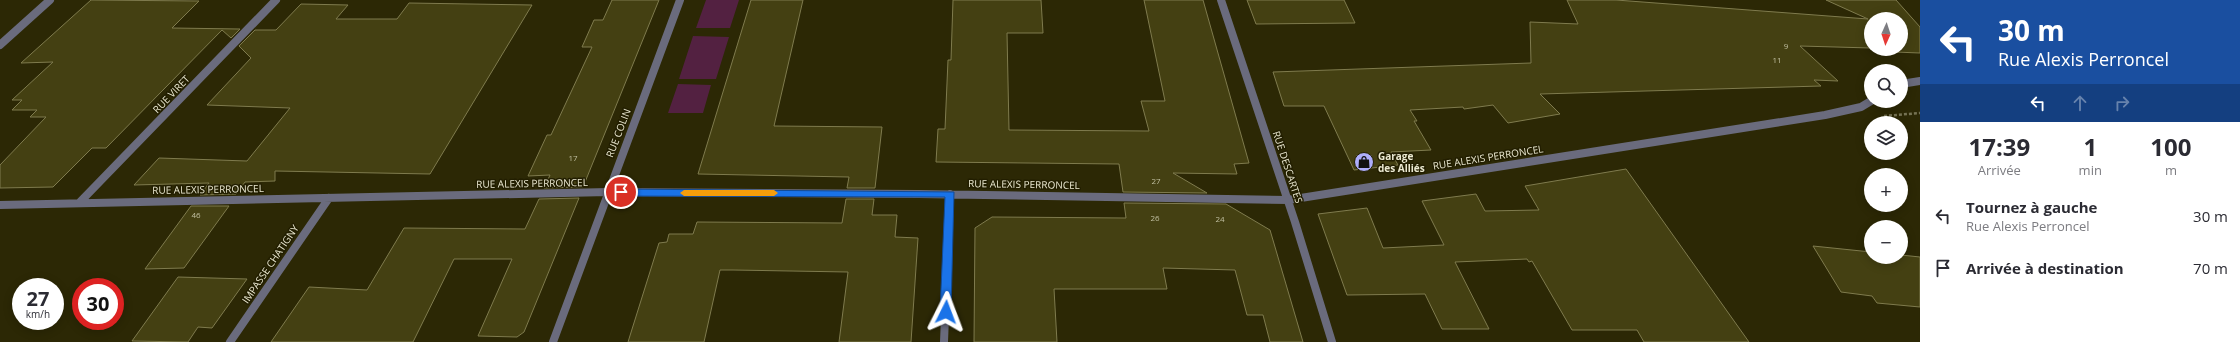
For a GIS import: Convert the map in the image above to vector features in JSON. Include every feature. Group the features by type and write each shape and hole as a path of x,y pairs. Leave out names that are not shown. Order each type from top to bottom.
{"street":[{"path":"0,45 50,0"},
{"name":"RUE VIRET","path":"80,202 276,0"},
{"name":"RUE COLIN","path":"553,342 680,0"},
{"name":"RUE DESCARTES","path":"1220,0 1288,200 1332,342"},
{"path":"1908,83 1920,80"},
{"name":"RUE ALEXIS PERRONCEL","path":"0,205 80,202 608,192 950,194 1288,200 1825,115 1864,105"},
{"path":"944,342 950,194"},
{"name":"IMPASSE CHATIGNY","path":"230,342 329,198"}],"shaded area":[{"path":"706,0 739,0 730,28 696,28"},
{"path":"693,36 729,37 716,79 679,79"},
{"path":"678,84 711,85 703,113 668,113"}],"building":[{"path":"91,0 199,1 172,28 240,29 231,38 222,30 106,148 92,148 53,187 0,188 0,165 46,117 30,117 37,110 12,110 22,100 12,100 53,62 21,63"},
{"path":"612,0 659,0 583,187 544,188 550,175 528,176 547,135 551,135 592,47 582,47 594,20 603,20"},
{"path":"751,0 803,0 774,126 882,127 875,188 847,188 849,177 698,174"},
{"path":"953,0 1041,0 1043,33 1007,33 1009,130 1149,131 1141,101 1165,101 1144,0 1203,0 1249,163 1234,164 1237,174 1173,173 1207,193 1123,192 1119,164 936,162 938,129 945,129 948,60 951,60"},
{"path":"1247,0 1344,0 1355,23 1256,24"},
{"path":"1567,0 1616,0 1864,19 1864,48 1800,46 1838,81 1814,80 1821,86 1540,94 1560,114 1508,123 1493,105 1464,109 1463,107 1410,110 1417,121 1414,121 1431,150 1391,152 1398,165 1354,170 1324,106 1284,106 1273,72 1531,63 1530,22 1578,24"},
{"path":"1826,0 1896,0 1907,12 1864,12 1864,17"},
{"path":"409,3 532,5 430,174 275,171 275,181 245,182 236,194 200,195 209,183 134,185 159,158 247,161 290,108 207,105 251,58 239,46 255,30 276,30 301,4 348,5 336,19 397,19"},
{"path":"1908,14 1920,27 1920,53 1908,53"},
{"path":"1626,169 1749,342 1644,342 1637,330 1572,330 1532,261 1529,262 1527,259 1455,262 1489,329 1442,329 1425,294 1347,295 1318,214 1367,208 1383,248 1444,245 1422,201 1476,194 1485,211 1539,210 1525,186"},
{"path":"579,198 524,332 517,337 478,336 512,259 454,259 413,342 271,342 309,287 367,290 404,228 525,229 539,199"},
{"path":"846,199 874,199 872,215 897,215 895,237 918,238 911,342 839,342 848,272 720,270 704,342 628,342 659,243 667,242 669,234 693,234 697,222 842,223"},
{"path":"1124,203 1226,204 1270,230 1303,342 1270,342 1263,315 1247,315 1235,270 1163,268 1167,289 1054,289 1057,342 974,342 975,228 992,217 1126,218"},
{"path":"191,206 229,206 184,268 145,269"},
{"path":"1813,246 1864,251 1864,264 1908,264 1908,256 1920,257 1920,307 1877,303 1872,296 1841,292"},
{"path":"178,277 247,279 212,328 198,327 188,342 132,341"}],"slow traffic":[{"path":"684,193 774,193"}],"place":[{"name":"Garage des Alliés","path":"1364,162"}],"route":[{"path":"621,192 950,194 946,312"}]}
